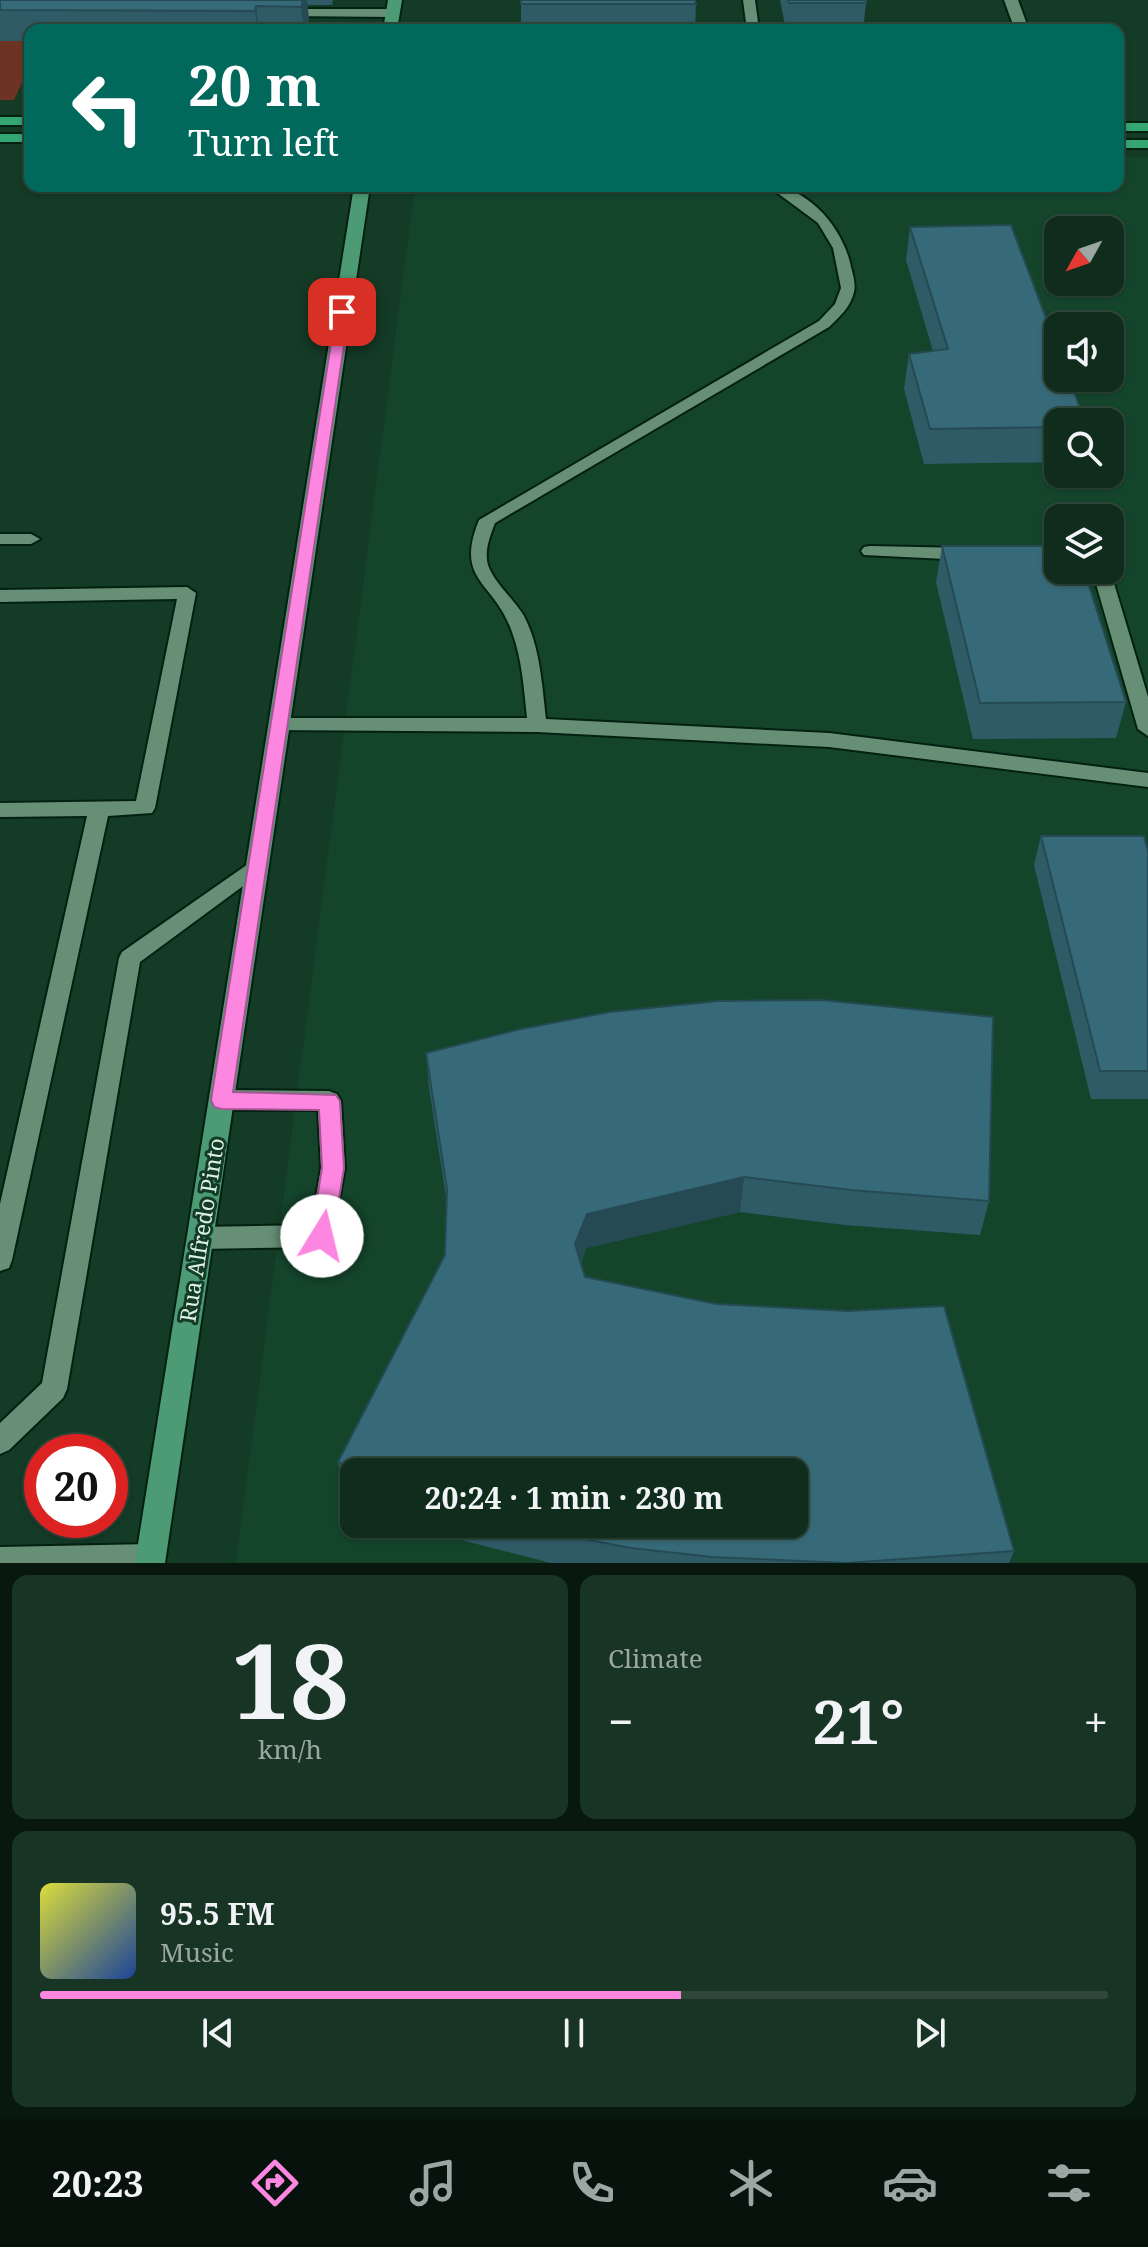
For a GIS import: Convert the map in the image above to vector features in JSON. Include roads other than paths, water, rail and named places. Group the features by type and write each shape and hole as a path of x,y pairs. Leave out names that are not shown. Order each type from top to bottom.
{"main road":[{"path":"0,121 24,121"},
{"path":"1124,127 1148,127"},
{"path":"0,138 24,138"},
{"path":"1124,144 1148,144"},
{"name":"Rua Alfredo Pinto","path":"154,1562 200,1238 361,192"}],"street":[{"path":"1011,0 1020,24"},
{"path":"0,1562 154,1562"}],"lane":[{"path":"749,0 752,24"},
{"path":"266,12 394,6"},
{"path":"537,725 529,660 515,616 478,564 477,544 488,520 824,324 842,306 848,288 840,248 823,220 783,192"},
{"path":"0,539 31,539"},
{"path":"870,551 980,554"},
{"path":"1105,584 1148,729"},
{"path":"0,596 187,593 145,808 0,810"},
{"path":"279,725 537,725 829,740 1148,780"},
{"path":"0,1260 99,809"},
{"path":"0,1441 54,1389 130,958 258,865"},
{"path":"200,1238 322,1236 333,1168 329,1101 222,1100"}]}
